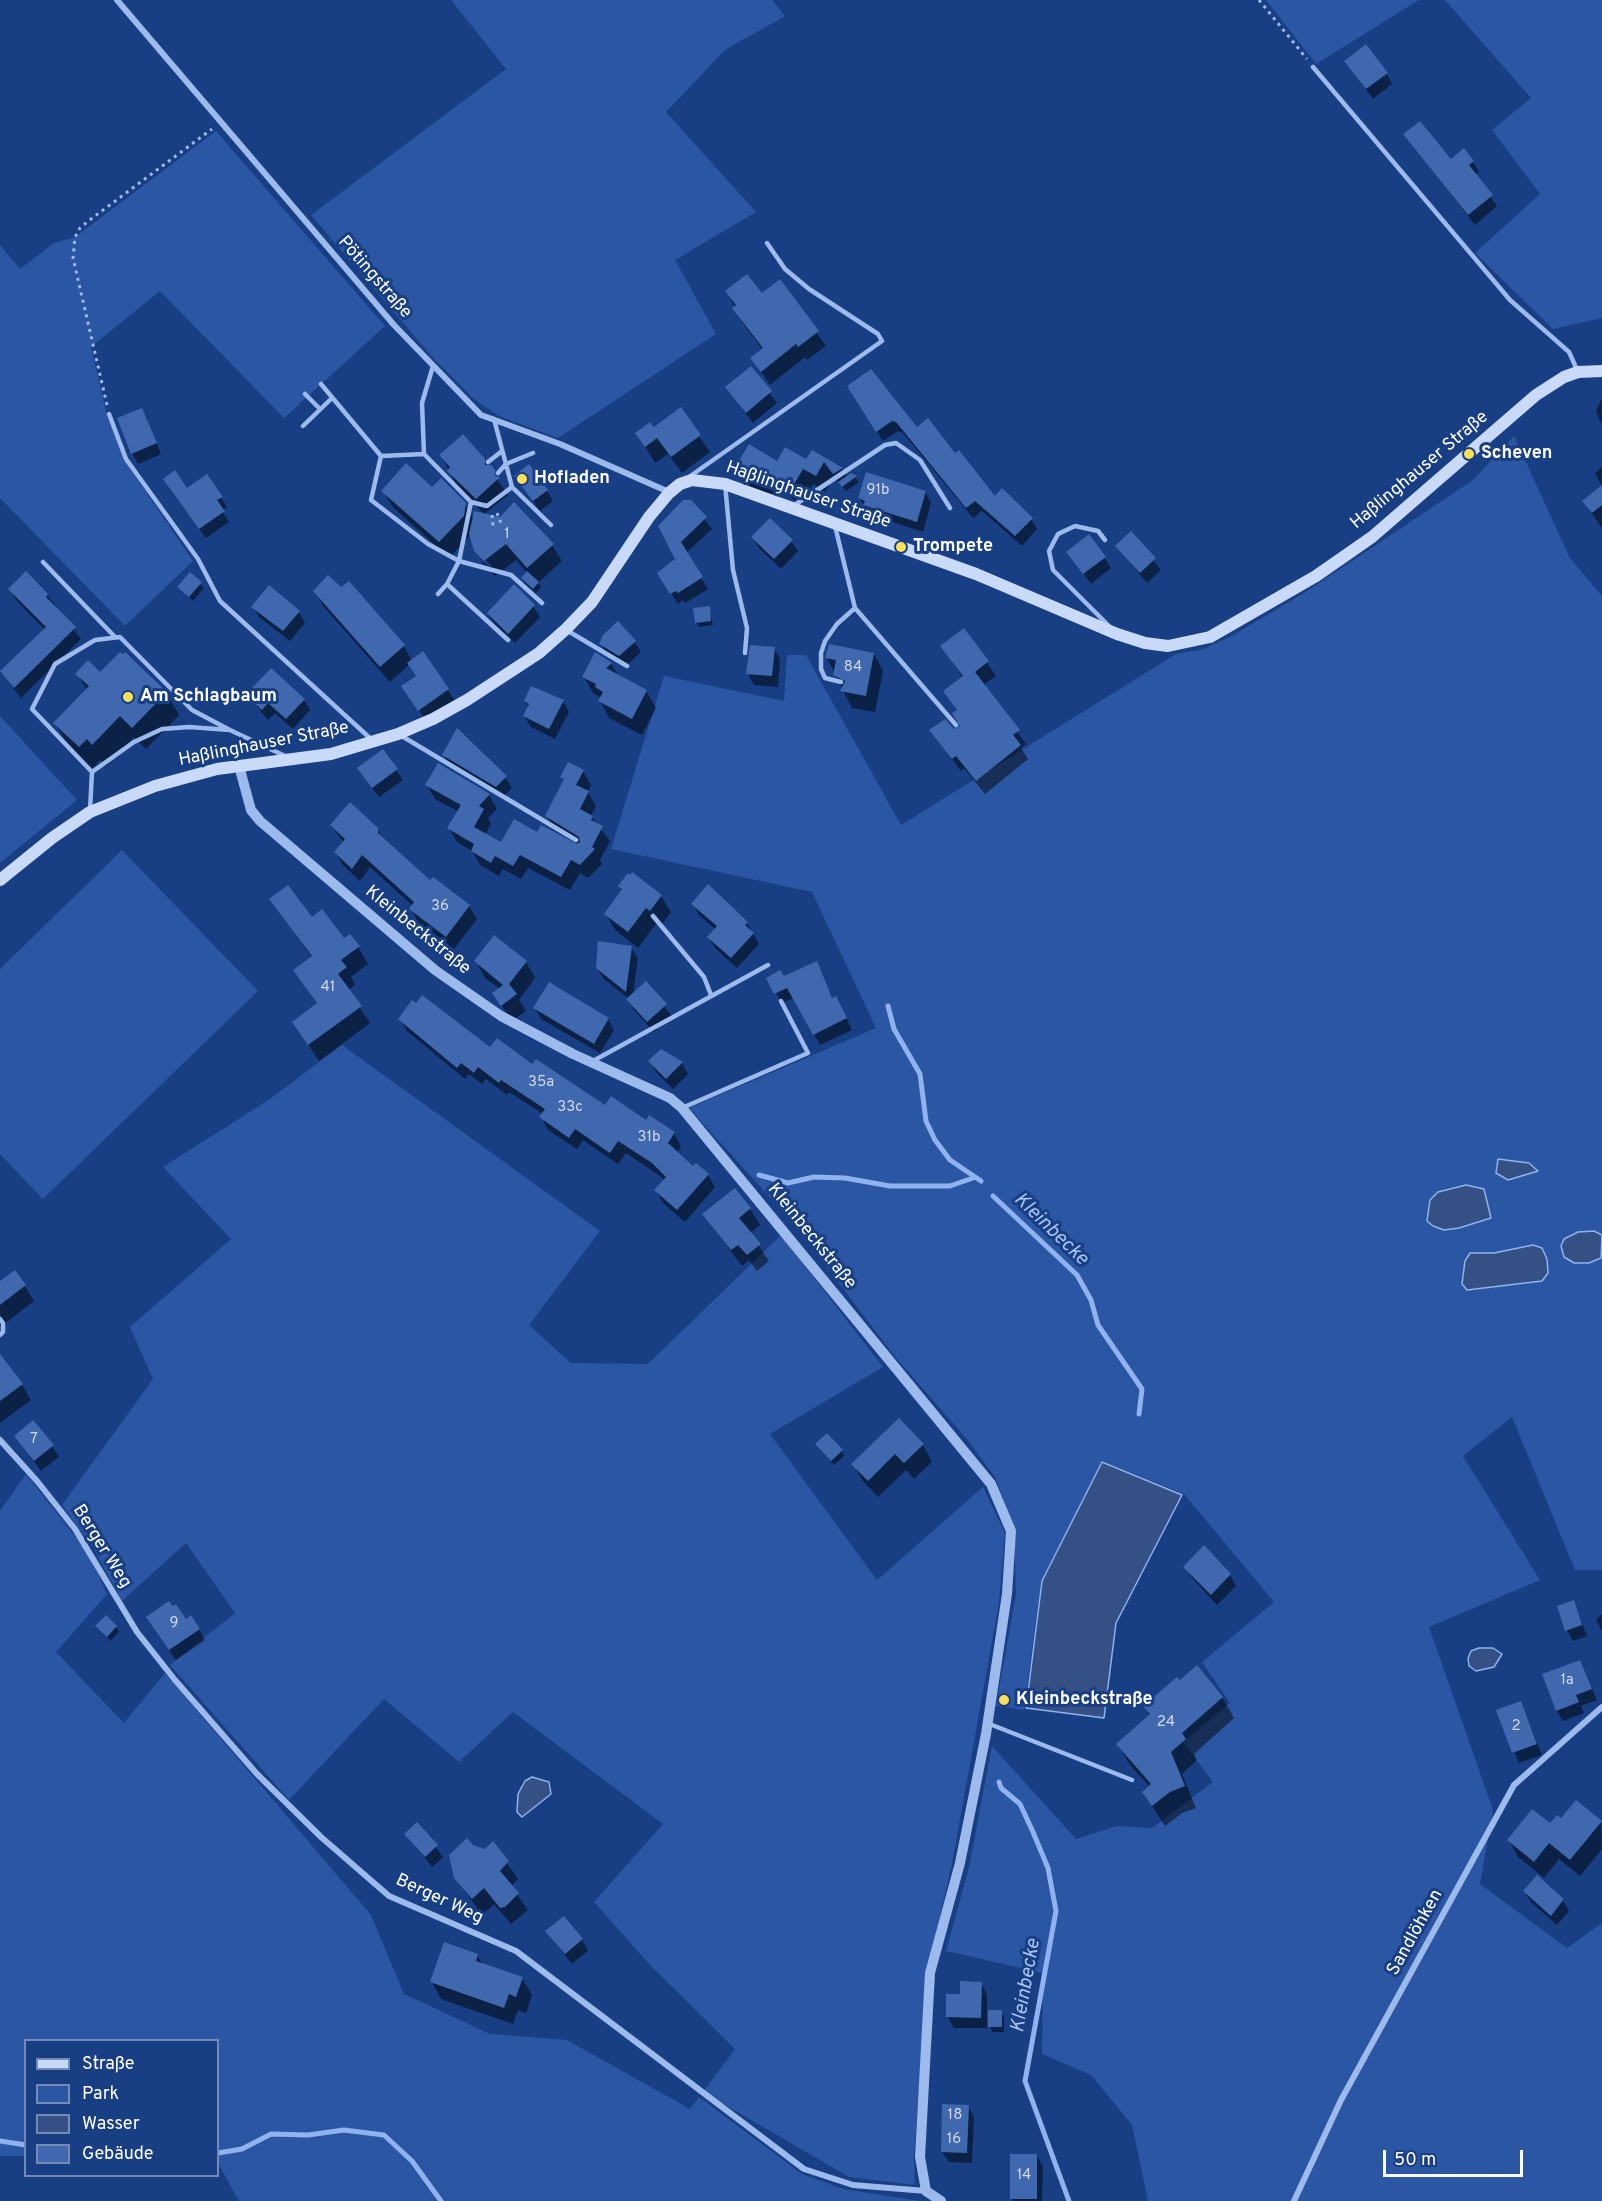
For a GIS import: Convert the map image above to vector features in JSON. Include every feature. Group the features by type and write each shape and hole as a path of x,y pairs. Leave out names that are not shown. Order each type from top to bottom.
{"main road":[{"name":"Haßlinghauser Straße","path":"0,880 52,838 90,813 155,786 195,774 239,766 331,754 398,734 433,719 467,700 539,653 566,629 592,602 649,517 669,493 680,484 692,480 725,484 976,574 1117,634 1144,643 1168,646 1210,637 1233,626 1316,576 1372,537 1536,395 1564,377 1578,372 1602,371"}],"street":[{"name":"Pötingstraße","path":"117,0 394,325 481,415 560,444 669,493"},
{"name":"Kleinbeckstraße","path":"239,766 251,810 260,821 435,970 501,1016 591,1062 670,1098 682,1108 992,1484 1011,1531 1008,1594 987,1723 960,1863 930,1973 920,2157 926,2191"},
{"name":"Berger Weg","path":"0,1440 15,1455 75,1529 138,1632 175,1680 257,1774 321,1837 389,1896 516,1951 804,2169 853,2185 926,2191"},
{"name":"Sandlöhken","path":"1294,2201 1341,2100 1514,1785 1602,1707"},
{"path":"926,2191 941,2201"}],"lane":[{"path":"1313,67 1510,300 1569,352 1578,372"},
{"path":"680,484 882,342 878,334 809,289 785,269 766,243"},
{"path":"433,366 422,403 424,454 471,502 488,506 513,487"},
{"path":"321,384 381,456"},
{"path":"305,394 320,410"},
{"path":"303,426 332,398"},
{"path":"109,414 126,459 198,559 220,601 374,742"},
{"path":"494,419 513,487 551,525"},
{"path":"790,507 885,445 896,443 920,460 951,508"},
{"path":"488,462 502,451"},
{"path":"498,474 506,464 533,453"},
{"path":"381,456 424,454"},
{"path":"381,456 372,500 428,544 459,561 511,575 542,603"},
{"path":"725,484 729,543 747,628 745,653"},
{"path":"438,594 447,584 459,561 471,502"},
{"path":"834,523 855,608 956,725"},
{"path":"1105,540 1098,531 1075,526 1058,534 1049,551 1053,570 1117,634"},
{"path":"43,562 115,638"},
{"path":"447,584 508,640"},
{"path":"841,682 825,678 821,669 822,653 825,641 837,624 855,608"},
{"path":"566,629 627,666"},
{"path":"90,813 92,772 32,709 55,664 95,640 120,637 192,710 293,760"},
{"path":"92,772 134,742 162,729 189,727 230,730"},
{"path":"398,734 576,840"},
{"path":"653,916 704,977 711,995"},
{"path":"591,1062 768,965"},
{"path":"682,1108 808,1053 781,1001"},
{"path":"0,1319 3,1323 0,1335"},
{"path":"987,1723 1132,1780"}],"path":[{"path":"1259,0 1313,67"},
{"path":"109,414 73,258 75,237 86,223 220,123"}],"green space":[{"path":"451,0 772,0 785,16 725,50 666,112 756,212 675,260 716,334 558,438 499,416 475,400 434,359 311,215 506,69"},
{"path":"1266,0 1419,0 1316,64"},
{"path":"1445,0 1602,0 1602,318 1553,329 1475,253 1540,194 1492,130 1531,98"},
{"path":"216,131 385,326 284,418 160,291 91,347 107,416 125,461 193,561 125,626 0,498 0,245 20,269 54,243 75,237"},
{"path":"1514,436 1570,558 1602,596 1602,1570 1575,1570 1512,1417 1463,1456 1540,1580 1429,1627 1493,1810 1480,1884 1567,1948 1602,1923 1602,2201 1148,2201 1132,2125 1091,2075 1042,2054 1043,1973 946,1951 969,1867 992,1746 1076,1839 1117,1826 1152,1828 1213,1782 1183,1742 1230,1703 1202,1662 1274,1602 1184,1494 1102,1461 1041,1581 1024,1710 996,1706 1016,1594 1014,1529 995,1477 966,1438 896,1358 794,1224 689,1108 876,1028 812,892 611,849 664,676 784,701 787,655 806,655 901,825 1176,654 1203,649 1230,637 1304,593 1473,480"},
{"path":"0,716 77,800 0,863"},
{"path":"122,850 258,991 43,1199 0,1154 0,969"},
{"path":"342,1045 600,1231 529,1325 571,1363 648,1364 781,1235 883,1367 770,1434 877,1580 983,1487 1005,1533 999,1603 952,1864 927,1973 914,2157 915,2185 849,2177 703,2092 735,2049 651,1966 594,1902 663,1824 513,1712 459,1762 384,1699 289,1800 170,1665 235,1613 186,1543 122,1601 94,1549 62,1505 153,1379 130,1327 231,1239 163,1167 267,1101"},
{"path":"26,1474 89,1554 107,1594 56,1652 124,1723 165,1673 371,1915 404,1994 490,2034 567,2040 690,2109 699,2097 802,2174 843,2189 920,2201 239,2201 219,2165 219,2039 24,2039 24,2156 0,2156 0,1511"}],"water":[{"path":"1498,1159 1529,1163 1538,1171 1508,1180 1496,1173"},
{"path":"1466,1185 1484,1189 1491,1218 1444,1230 1427,1221 1430,1200 1438,1192"},
{"path":"1594,1231 1602,1235 1601,1258 1589,1263 1574,1263 1564,1257 1561,1246 1564,1239 1578,1232"},
{"path":"1533,1245 1542,1248 1547,1259 1548,1273 1542,1281 1467,1290 1462,1284 1465,1261 1470,1253 1494,1253"},
{"path":"1102,1462 1182,1495 1116,1623 1104,1718 1026,1708 1042,1581"},
{"path":"1479,1648 1493,1648 1502,1654 1494,1667 1476,1671 1469,1666 1468,1658 1471,1651"},
{"path":"532,1777 549,1782 551,1794 522,1817 517,1812 518,1794 525,1781"}],"building":[{"path":"1366,44 1388,73 1366,89 1344,61"},
{"path":"1420,121 1451,159 1464,148 1474,161 1469,165 1493,195 1468,215 1403,134"},
{"path":"747,274 762,293 780,279 819,331 798,347 796,344 761,372 750,358 763,348 732,308 736,305 725,291"},
{"path":"751,366 772,391 746,413 725,387"},
{"path":"871,369 917,427 928,418 955,453 959,450 995,496 1002,488 1033,518 1015,536 975,501 966,508 896,422 892,421 876,432 847,386"},
{"path":"681,407 701,435 671,457 657,438 645,447 635,433 650,422 654,427"},
{"path":"142,408 157,443 131,454 117,418"},
{"path":"463,434 485,459 485,465 491,465 495,470 495,476 500,477 476,499 447,471 450,467 439,455"},
{"path":"749,444 777,461 785,447 806,459 812,450 843,468 833,474 824,462 816,476 803,469 792,488 771,476 764,487 734,469"},
{"path":"406,463 432,487 441,478 466,503 464,516 439,542 381,491"},
{"path":"529,464 548,490 533,501 514,476"},
{"path":"175,470 187,488 207,474 223,497 217,500 225,511 199,529 163,479"},
{"path":"866,472 926,491 917,522 863,505 865,501 858,498"},
{"path":"851,473 857,476 842,487 838,482"},
{"path":"1602,485 1602,505 1592,513 1582,501"},
{"path":"683,500 691,500 707,517 681,542 703,577 678,593 676,591 670,594 657,573 675,559 658,526"},
{"path":"514,502 554,544 527,568 506,544 484,561 474,551 469,534 474,511 500,517"},
{"path":"770,518 793,540 774,559 751,537"},
{"path":"1131,531 1156,558 1140,573 1115,546"},
{"path":"1089,534 1106,557 1083,574 1066,552"},
{"path":"26,571 48,594 46,597 76,627 14,688 0,671 46,627 8,589"},
{"path":"527,571 539,582 533,589 521,578"},
{"path":"190,572 202,582 189,597 177,587"},
{"path":"328,575 341,587 349,581 405,645 380,667 313,591"},
{"path":"514,584 535,605 508,634 487,613"},
{"path":"269,585 300,611 283,631 251,607"},
{"path":"710,606 711,621 695,623 693,608"},
{"path":"618,621 636,641 619,656 599,644 603,635"},
{"path":"964,628 989,661 975,672 1020,730 1013,735 1021,745 976,781 956,756 952,759 929,730 945,719 954,729 960,726 952,713 957,710 943,691 963,676 940,646"},
{"path":"829,644 874,653 866,696 840,691 845,681 833,675 836,660 825,658"},
{"path":"750,645 775,647 772,676 746,674"},
{"path":"423,651 449,689 418,711 401,686 416,676 407,663"},
{"name":"Am Schlagbaum","path":"120,652 123,654 125,652 167,692 132,728 120,716 92,745 87,739 79,747 53,723 89,686 75,674 88,660 100,672"},
{"path":"595,652 612,663 606,668 647,690 632,719 598,701 603,692 595,687 596,684 582,677"},
{"path":"271,668 305,699 286,719 268,703 262,710 250,699 256,692 252,688"},
{"path":"531,686 564,700 549,729 523,716 529,704 524,701"},
{"path":"457,728 507,776 496,787 442,755"},
{"path":"383,749 398,769 372,788 357,768"},
{"path":"568,762 584,770 576,785 589,791 580,809 593,816 591,820 603,826 592,847 595,849 580,865 571,860 561,877 520,855 513,866 495,856 491,863 471,851 474,844 447,828 461,805 425,785 438,763 490,794 479,806 484,809 474,827 501,842 514,819 537,832 541,825 577,844 580,842 579,837 545,816 564,779 560,777"},
{"path":"350,802 378,828 378,833 430,880 433,877 470,905 446,937 409,909 414,902 362,855 352,869 334,852 345,839 330,825"},
{"path":"632,872 662,895 650,911 646,908 628,932 604,914 622,889 618,886 628,873 630,875"},
{"path":"708,884 748,922 745,925 754,933 731,958 707,937 717,926 691,904"},
{"path":"288,885 312,917 322,909 344,938 350,934 360,946 341,960 347,967 338,974 362,1006 308,1045 292,1022 317,1003 293,970 312,956 269,899"},
{"path":"494,935 527,961 509,984 517,994 501,1006 492,993 503,985 474,961"},
{"path":"598,941 632,946 626,992 596,968"},
{"path":"817,961 832,998 836,996 847,1018 813,1035 787,988 774,994 766,978 780,970 784,976"},
{"path":"646,981 667,1004 647,1022 626,999"},
{"path":"549,982 609,1018 594,1044 533,1008"},
{"path":"422,995 490,1047 497,1038 532,1064 536,1059 605,1105 611,1096 646,1120 649,1115 675,1132 668,1143 693,1166 696,1163 709,1174 677,1210 654,1190 666,1177 652,1163 618,1141 610,1153 575,1129 569,1138 539,1117 545,1109 501,1080 499,1083 478,1067 474,1073 461,1063 457,1068 398,1019 412,1000 416,1003"},
{"path":"661,1049 683,1062 666,1079 648,1061"},
{"path":"735,1188 751,1208 739,1218 761,1244 747,1255 738,1245 731,1250 702,1214"},
{"path":"15,1270 26,1285 0,1305 0,1281"},
{"path":"0,1354 23,1384 0,1401"},
{"path":"899,1418 924,1444 904,1463 895,1454 868,1481 851,1464"},
{"path":"33,1420 54,1445 34,1461 14,1436"},
{"path":"827,1433 843,1450 831,1461 815,1444"},
{"path":"1204,1545 1231,1574 1211,1595 1183,1567"},
{"path":"1574,1600 1582,1625 1565,1631 1557,1606"},
{"path":"169,1601 173,1606 176,1604 186,1619 191,1615 200,1629 169,1650 146,1617"},
{"path":"106,1615 117,1626 107,1637 95,1626"},
{"path":"1580,1660 1592,1689 1576,1695 1579,1702 1556,1711 1542,1674"},
{"path":"1197,1665 1223,1697 1182,1733 1186,1739 1171,1752 1185,1786 1170,1792 1152,1806 1142,1792 1151,1784 1116,1744 1150,1714 1143,1706 1177,1677 1180,1680"},
{"path":"1521,1701 1537,1744 1512,1753 1496,1710"},
{"path":"1576,1800 1602,1821 1570,1860 1549,1843 1534,1862 1507,1840 1532,1809 1550,1823 1557,1815 1561,1818"},
{"path":"417,1822 438,1845 425,1857 404,1834"},
{"path":"467,1838 473,1845 485,1849 493,1841 509,1861 500,1871 519,1893 505,1907 500,1908 484,1888 472,1899 454,1878 449,1855"},
{"path":"1537,1875 1564,1899 1551,1916 1523,1891"},
{"path":"564,1916 583,1939 565,1954 545,1931"},
{"path":"444,1942 478,1954 476,1961 523,1977 516,1997 509,1994 504,2008 430,1982"},
{"path":"960,1981 982,1982 981,2018 946,2017 946,1994 960,1994"},
{"path":"988,2010 1002,2010 1002,2027 988,2027"},
{"path":"942,2104 969,2105 967,2153 941,2152"},
{"path":"1010,2154 1037,2154 1037,2199 1010,2199"}],"waterway":[{"name":"Kleinbecke","path":"888,1006 894,1029 920,1074 926,1121 935,1140 950,1160 981,1181"},
{"name":"Kleinbecke","path":"759,1175 788,1183 814,1177 845,1178 890,1186 950,1186 973,1178"},
{"name":"Kleinbecke","path":"993,1196 1077,1275 1091,1300 1098,1325 1142,1389 1139,1414"},
{"name":"Kleinbecke","path":"999,1782 1001,1788 1020,1804 1033,1832 1048,1868 1056,1911 1025,2081 1069,2201"},
{"path":"219,2153 242,2149 271,2134 308,2135 344,2130 384,2135 412,2161 441,2201"},
{"path":"0,2141 24,2145"}],"place":[{"name":"Scheven","path":"1469,454"},
{"name":"Hofladen","path":"522,479"},
{"name":"Trompete","path":"901,547"},
{"name":"Am Schlagbaum","path":"128,697"},
{"name":"Kleinbeckstraße","path":"1004,1700"}]}
